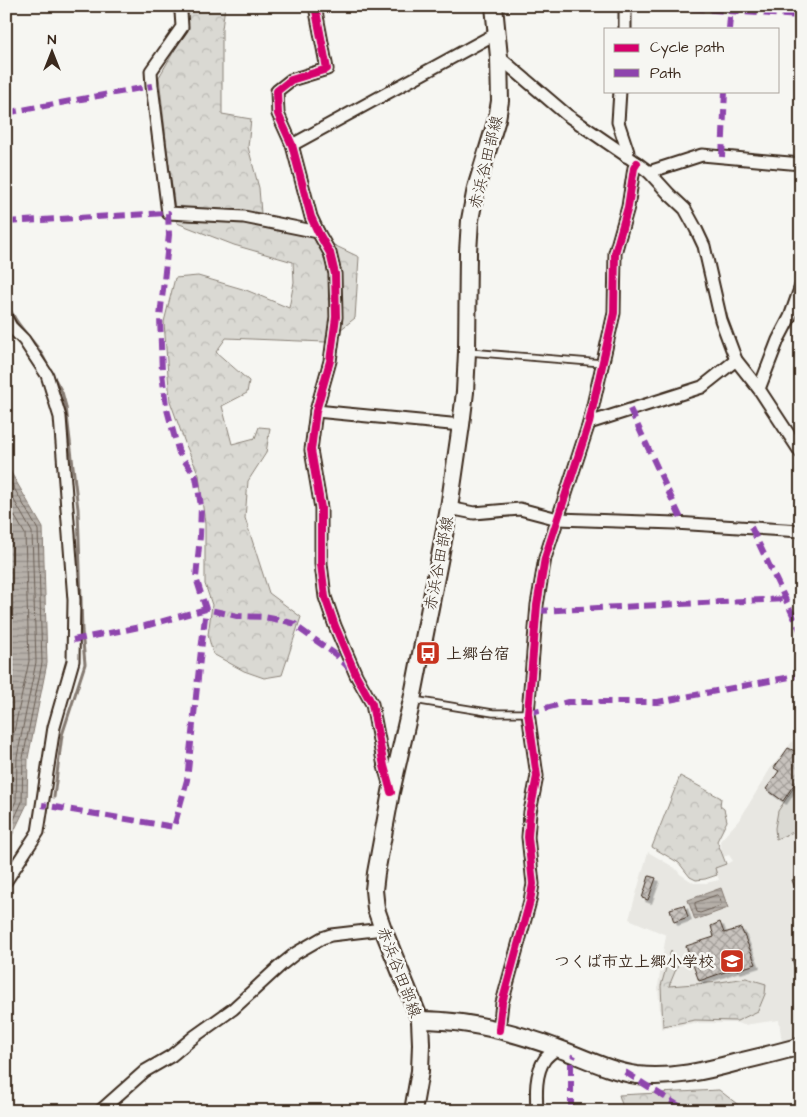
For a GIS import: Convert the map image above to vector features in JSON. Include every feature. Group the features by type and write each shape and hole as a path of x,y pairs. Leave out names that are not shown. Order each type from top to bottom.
{"main road":[{"name":"赤浜谷田部線","path":"416,1108 420,1071 420,1020 383,929 376,909 374,890 391,792 412,700 449,508 461,425 467,352 470,220 476,188 497,119 500,101 499,57 494,6"},
{"path":"420,1020 499,1030 636,1074 684,1074 801,1046"}],"street":[{"path":"178,6 181,12 182,26 151,71 168,213 244,217 318,232"},
{"path":"315,6 327,69 292,80 277,91 278,114 292,145 311,217 330,253 335,274 336,317 330,362 316,411 311,450 321,508 321,564 325,597 335,626 356,675 372,704 391,792"},
{"path":"624,28 625,6"},
{"path":"292,145 497,32"},
{"path":"499,57 566,115 638,163 685,209 704,246 721,320 736,360 759,389 801,453"},
{"path":"620,92 618,122 628,152 626,156"},
{"path":"649,172 702,155 801,164"},
{"path":"499,1030 502,1003 533,884 528,838 530,812 537,776 528,713 536,605 545,558 589,423 614,313 614,253 628,208 634,168 638,163"},
{"path":"759,389 801,286"},
{"path":"6,318 11,327 24,340 47,375 60,417 74,600 73,661 54,727 38,832 6,881"},
{"path":"589,423 702,386 736,360"},
{"path":"316,411 461,425"},
{"path":"449,508 474,513 520,509 558,518 801,531"},
{"path":"100,1111 145,1071 171,1056 194,1036 233,1009 280,965 296,953 331,935 383,929"},
{"path":"538,1111 536,1092 539,1071 546,1058 558,1048"}],"lane":[{"path":"467,352 602,363"},
{"path":"412,700 493,713 528,713"}],"shaded area":[{"name":"つくば市立上郷小学校","path":"801,731 801,1039 782,1043 779,1020 744,1025 737,1023 694,1023 661,1029 658,986 666,935 629,919 648,852 675,868 680,874 694,883 719,880 715,868 733,861 729,855 723,857 720,841 740,819 770,769"}],"green space":[{"path":"185,6 225,6 222,29 222,114 251,119 248,147 259,188 262,226 315,236 359,257 355,318 325,342 226,338 216,352 249,381 247,393 222,406 232,444 255,438 259,427 270,428 266,453 248,481 245,518 269,593 301,617 282,675 264,678 244,671 213,654 208,635 212,605 205,584 205,524 199,475 170,401 164,322 175,278 198,276 246,290 289,308 294,282 293,262 234,245 177,223 159,77 188,27"},
{"path":"680,776 721,798 720,806 724,809 727,821 717,841 726,864 715,868 717,875 705,879 696,880 690,877 679,863 652,847"},
{"path":"801,777 801,829 776,839 775,828 778,811"},
{"path":"671,950 679,962 669,986 746,978 766,984 765,994 758,1011 737,1021 695,1020 663,1026 661,986"},
{"path":"719,1090 746,1111 624,1111 619,1095"}],"water":[{"path":"6,464 43,528 47,663 28,758 27,804 6,848"},
{"path":"721,888 728,908 695,920 688,900"}],"building":[{"path":"788,748 795,751 801,749 801,774 783,801 766,789 779,771 774,768"},
{"path":"649,876 656,878 648,900 642,898"},
{"path":"801,877 801,901 800,901 792,880"},
{"path":"684,905 688,917 674,922 670,909"},
{"path":"720,922 724,933 741,928 756,964 737,970 736,968 699,981 686,946 714,937 711,926"},
{"path":"792,959 801,959 801,981 800,981"}],"waterway":[{"path":"6,300 16,320 39,350 49,369"},
{"path":"52,374 62,392 66,407 78,509 82,631 85,664 62,735 54,797"}],"marked path":[{"path":"656,6 801,16"},
{"path":"729,28 731,6"},
{"path":"6,113 152,86"},
{"path":"722,157 725,92"},
{"path":"6,222 168,213 169,235 160,317 162,373 166,406 179,453 196,477 201,506 196,578 206,609 187,780 174,827 42,805"},
{"path":"630,409 683,523"},
{"path":"751,527 801,632"},
{"path":"536,611 785,599"},
{"path":"73,640 145,626 206,609 237,616 264,617 295,624 335,654 349,668"},
{"path":"528,713 568,702 658,702 801,675"},
{"path":"572,1111 571,1062 574,1055"},
{"path":"625,1072 687,1111"}],"cycle path":[{"path":"315,6 327,69 291,80 277,91 278,114 292,145 311,217 330,253 335,274 336,317 330,361 316,411 311,450 321,508 321,564 325,597 335,626 356,675 372,704 391,792"},
{"path":"499,1030 502,1003 533,884 528,837 530,812 537,776 528,713 537,605 545,558 589,423 614,313 615,253 628,207 634,168 637,163"}],"place":[{"name":"上郷台宿","path":"428,653"},
{"name":"つくば市立上郷小学校","path":"732,961"}]}
